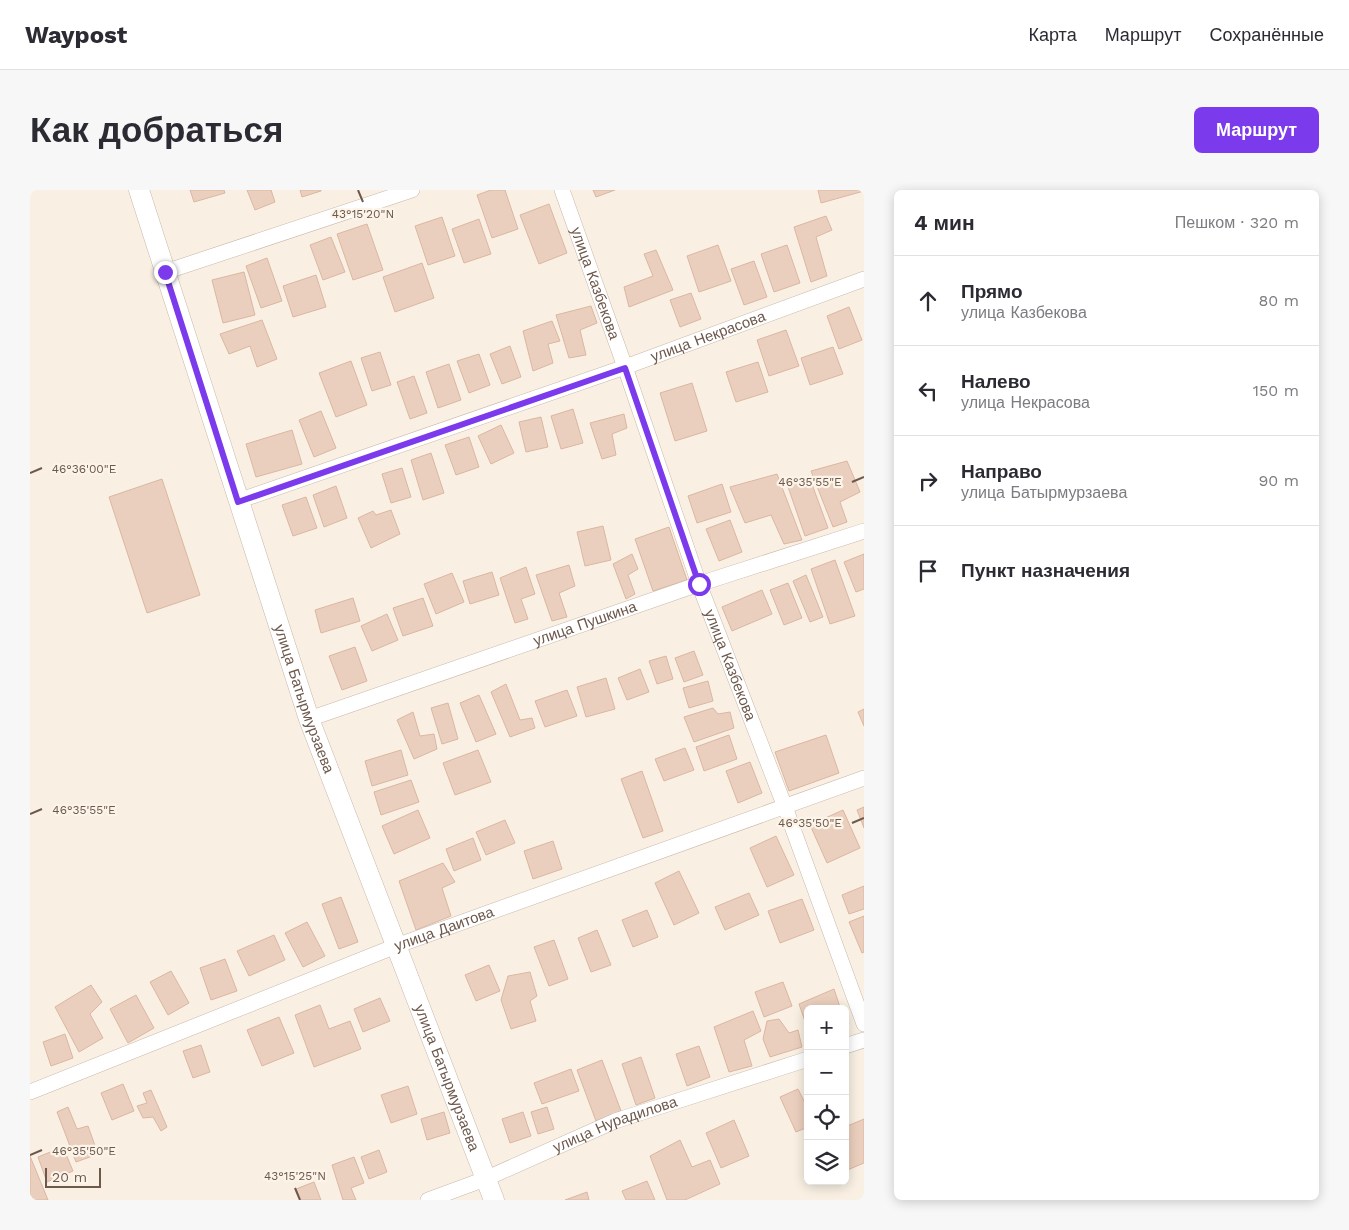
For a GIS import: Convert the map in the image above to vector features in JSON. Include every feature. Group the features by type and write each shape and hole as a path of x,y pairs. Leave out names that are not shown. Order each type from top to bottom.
{"street":[{"name":"улица Батырмурзаева","path":"139,190 309,720 484,1179 494,1200"},
{"path":"165,272 412,190"},
{"name":"улица Казбекова","path":"562,190 699,584 785,807 864,1024"},
{"name":"улица Некрасова","path":"238,502 625,368 864,279"},
{"name":"улица Пушкина","path":"309,720 699,584 864,531"},
{"name":"улица Даитова","path":"30,1092 396,946 864,778"},
{"path":"849,1045 864,1040"},
{"name":"улица Нурадилова","path":"428,1200 484,1179 615,1121 804,1060"}],"building":[{"path":"190,190 224,190 225,193 194,202"},
{"path":"247,190 271,190 275,202 255,210"},
{"path":"300,190 321,190 321,191 302,197"},
{"path":"491,190 505,190 518,229 492,238 477,195"},
{"path":"593,190 615,190 596,197"},
{"path":"818,190 864,190 864,191 821,203"},
{"path":"549,204 567,253 539,264 520,215"},
{"path":"826,216 832,230 816,237 827,276 811,282 794,227"},
{"path":"442,217 455,256 428,265 415,226"},
{"path":"479,219 491,254 464,263 452,229"},
{"path":"367,224 383,270 353,280 337,234"},
{"path":"331,237 345,272 323,280 310,245"},
{"path":"718,245 731,281 699,292 687,256"},
{"path":"787,245 800,283 774,292 761,254"},
{"path":"656,250 673,290 629,307 624,287 653,276 644,254"},
{"path":"267,258 282,301 261,308 246,266"},
{"path":"754,261 767,297 744,305 731,269"},
{"path":"422,263 434,298 395,312 383,277"},
{"path":"244,272 255,315 223,323 212,280"},
{"path":"316,275 326,307 293,317 283,286"},
{"path":"691,293 701,319 680,327 670,300"},
{"path":"591,306 597,323 580,330 586,355 569,358 556,315"},
{"path":"849,307 862,340 839,349 827,316"},
{"path":"262,320 277,359 257,367 250,346 229,354 220,334"},
{"path":"552,321 560,341 548,344 553,363 533,371 523,331"},
{"path":"786,330 799,366 769,376 757,340"},
{"path":"510,346 521,377 502,384 490,354"},
{"path":"833,347 843,374 810,385 801,358"},
{"path":"380,352 391,385 372,391 361,358"},
{"path":"479,354 490,385 469,393 457,361"},
{"path":"351,361 367,405 336,417 319,373"},
{"path":"758,362 768,392 736,402 726,372"},
{"path":"449,364 461,400 438,408 426,372"},
{"path":"414,376 427,413 410,419 397,382"},
{"path":"692,383 707,431 675,441 660,393"},
{"path":"573,409 583,443 561,449 551,416"},
{"path":"321,411 336,448 314,457 299,420"},
{"path":"624,414 627,428 612,434 616,455 602,459 590,423"},
{"path":"541,417 548,447 526,452 519,422"},
{"path":"501,425 514,453 491,464 478,436"},
{"path":"292,430 302,464 256,477 246,444"},
{"path":"469,437 479,467 456,475 445,445"},
{"path":"431,453 444,493 423,500 411,460"},
{"path":"847,461 860,492 840,502 847,522 833,527 811,471"},
{"path":"402,468 411,497 391,503 382,474"},
{"path":"777,474 802,540 784,544 771,515 745,523 730,487"},
{"path":"809,476 828,528 805,536 787,484"},
{"path":"162,479 200,595 147,613 109,497"},
{"path":"722,484 731,512 697,523 688,496"},
{"path":"336,486 347,518 324,527 313,495"},
{"path":"306,497 317,528 293,536 282,505"},
{"path":"391,510 400,534 371,548 358,518 373,511 376,515"},
{"path":"730,520 742,552 719,561 706,529"},
{"path":"603,526 611,560 585,566 577,532"},
{"path":"669,527 687,580 653,591 635,539"},
{"path":"632,554 638,569 628,575 635,594 626,599 613,564"},
{"path":"864,554 864,589 856,592 844,562"},
{"path":"835,560 855,616 830,624 811,569"},
{"path":"569,565 575,586 559,593 567,617 552,621 536,575"},
{"path":"526,567 535,594 521,599 528,619 515,623 500,578"},
{"path":"492,572 499,595 470,604 463,581"},
{"path":"452,573 464,602 436,614 424,584"},
{"path":"806,575 823,617 810,622 793,581"},
{"path":"788,583 802,618 784,625 770,590"},
{"path":"762,590 772,614 732,631 722,607"},
{"path":"353,598 360,621 321,633 315,610"},
{"path":"423,598 433,626 403,636 393,608"},
{"path":"387,614 398,640 372,651 361,626"},
{"path":"355,647 367,681 342,690 329,656"},
{"path":"694,651 703,675 684,682 675,658"},
{"path":"666,656 673,679 657,684 649,661"},
{"path":"640,669 649,692 627,700 618,678"},
{"path":"606,678 615,709 586,717 577,687"},
{"path":"708,681 713,701 689,708 683,688"},
{"path":"506,684 520,720 532,718 535,728 510,737 491,692"},
{"path":"567,690 577,716 545,727 535,701"},
{"path":"479,695 496,734 476,742 460,703"},
{"path":"448,703 458,739 442,744 431,708"},
{"path":"713,708 718,714 730,712 734,728 694,742 684,717"},
{"path":"864,709 864,726 858,712"},
{"path":"413,712 420,736 434,734 437,749 414,759 397,720"},
{"path":"729,735 737,759 704,771 696,747"},
{"path":"826,735 839,773 789,791 775,752"},
{"path":"685,748 694,770 664,781 655,759"},
{"path":"401,750 408,775 372,786 365,761"},
{"path":"478,750 491,782 455,795 443,763"},
{"path":"750,762 762,793 738,803 726,771"},
{"path":"642,771 663,831 643,838 621,779"},
{"path":"411,780 419,802 381,815 374,792"},
{"path":"864,807 864,828 857,810"},
{"path":"418,810 430,838 394,854 382,826"},
{"path":"843,810 860,848 827,863 810,825"},
{"path":"505,820 515,843 486,855 476,832"},
{"path":"776,836 794,875 767,887 750,848"},
{"path":"473,838 481,860 454,871 446,849"},
{"path":"553,841 562,869 533,879 524,851"},
{"path":"443,863 455,882 442,888 451,916 416,930 399,881"},
{"path":"679,871 699,913 674,925 655,883"},
{"path":"864,886 864,909 849,914 842,895"},
{"path":"749,893 759,915 725,930 715,907"},
{"path":"341,897 358,942 339,949 322,904"},
{"path":"802,899 814,930 780,943 768,911"},
{"path":"647,910 658,937 633,947 622,920"},
{"path":"864,916 864,952 862,953 849,922"},
{"path":"307,922 325,956 303,967 285,933"},
{"path":"597,930 611,965 591,972 578,938"},
{"path":"274,935 285,960 249,976 237,951"},
{"path":"554,940 568,979 549,986 534,947"},
{"path":"225,959 237,991 211,1000 200,968"},
{"path":"489,965 500,991 476,1001 465,975"},
{"path":"171,971 189,1003 168,1015 150,982"},
{"path":"530,972 537,996 530,1001 536,1021 511,1029 501,1000 508,976"},
{"path":"783,982 792,1006 764,1017 755,992"},
{"path":"91,985 102,1002 90,1014 103,1038 79,1052 55,1007"},
{"path":"834,989 839,1005 804,1005 804,1018 799,1004"},
{"path":"136,995 154,1028 128,1043 110,1009"},
{"path":"380,998 390,1021 363,1032 354,1009"},
{"path":"320,1005 329,1029 350,1021 361,1049 314,1067 295,1015"},
{"path":"753,1011 761,1031 744,1040 752,1066 729,1072 714,1027"},
{"path":"279,1017 294,1053 262,1066 247,1030"},
{"path":"779,1019 789,1033 798,1030 802,1047 770,1057 763,1039 767,1021"},
{"path":"65,1034 73,1058 51,1066 43,1042"},
{"path":"201,1045 210,1072 193,1078 183,1051"},
{"path":"699,1046 710,1077 687,1086 676,1054"},
{"path":"641,1057 655,1098 636,1105 622,1064"},
{"path":"602,1060 621,1111 596,1121 577,1070"},
{"path":"571,1069 579,1091 542,1104 534,1083"},
{"path":"123,1084 134,1111 112,1120 101,1093"},
{"path":"408,1086 417,1114 391,1123 381,1095"},
{"path":"798,1089 804,1101 804,1129 796,1132 780,1097"},
{"path":"151,1090 167,1127 161,1131 153,1117 143,1118 137,1106 147,1103 143,1093"},
{"path":"68,1107 77,1129 88,1126 98,1154 76,1162 57,1112"},
{"path":"547,1107 554,1129 538,1134 531,1112"},
{"path":"444,1112 450,1133 427,1140 421,1119"},
{"path":"523,1112 531,1136 510,1143 502,1119"},
{"path":"864,1119 864,1163 849,1169 849,1140 849,1125"},
{"path":"734,1120 749,1156 721,1168 706,1133"},
{"path":"680,1140 692,1167 710,1160 720,1184 685,1200 667,1200 650,1156"},
{"path":"63,1147 73,1171 47,1182 38,1157"},
{"path":"379,1150 387,1172 369,1179 361,1157"},
{"path":"30,1156 48,1200 30,1200"},
{"path":"354,1157 364,1183 351,1188 356,1200 343,1200 332,1165"},
{"path":"647,1181 655,1200 626,1200 622,1191"},
{"path":"314,1182 321,1200 300,1200 296,1189"},
{"path":"587,1192 589,1200 565,1200"}],"route":[{"path":"165,272 238,502 625,368 699,584"}]}
